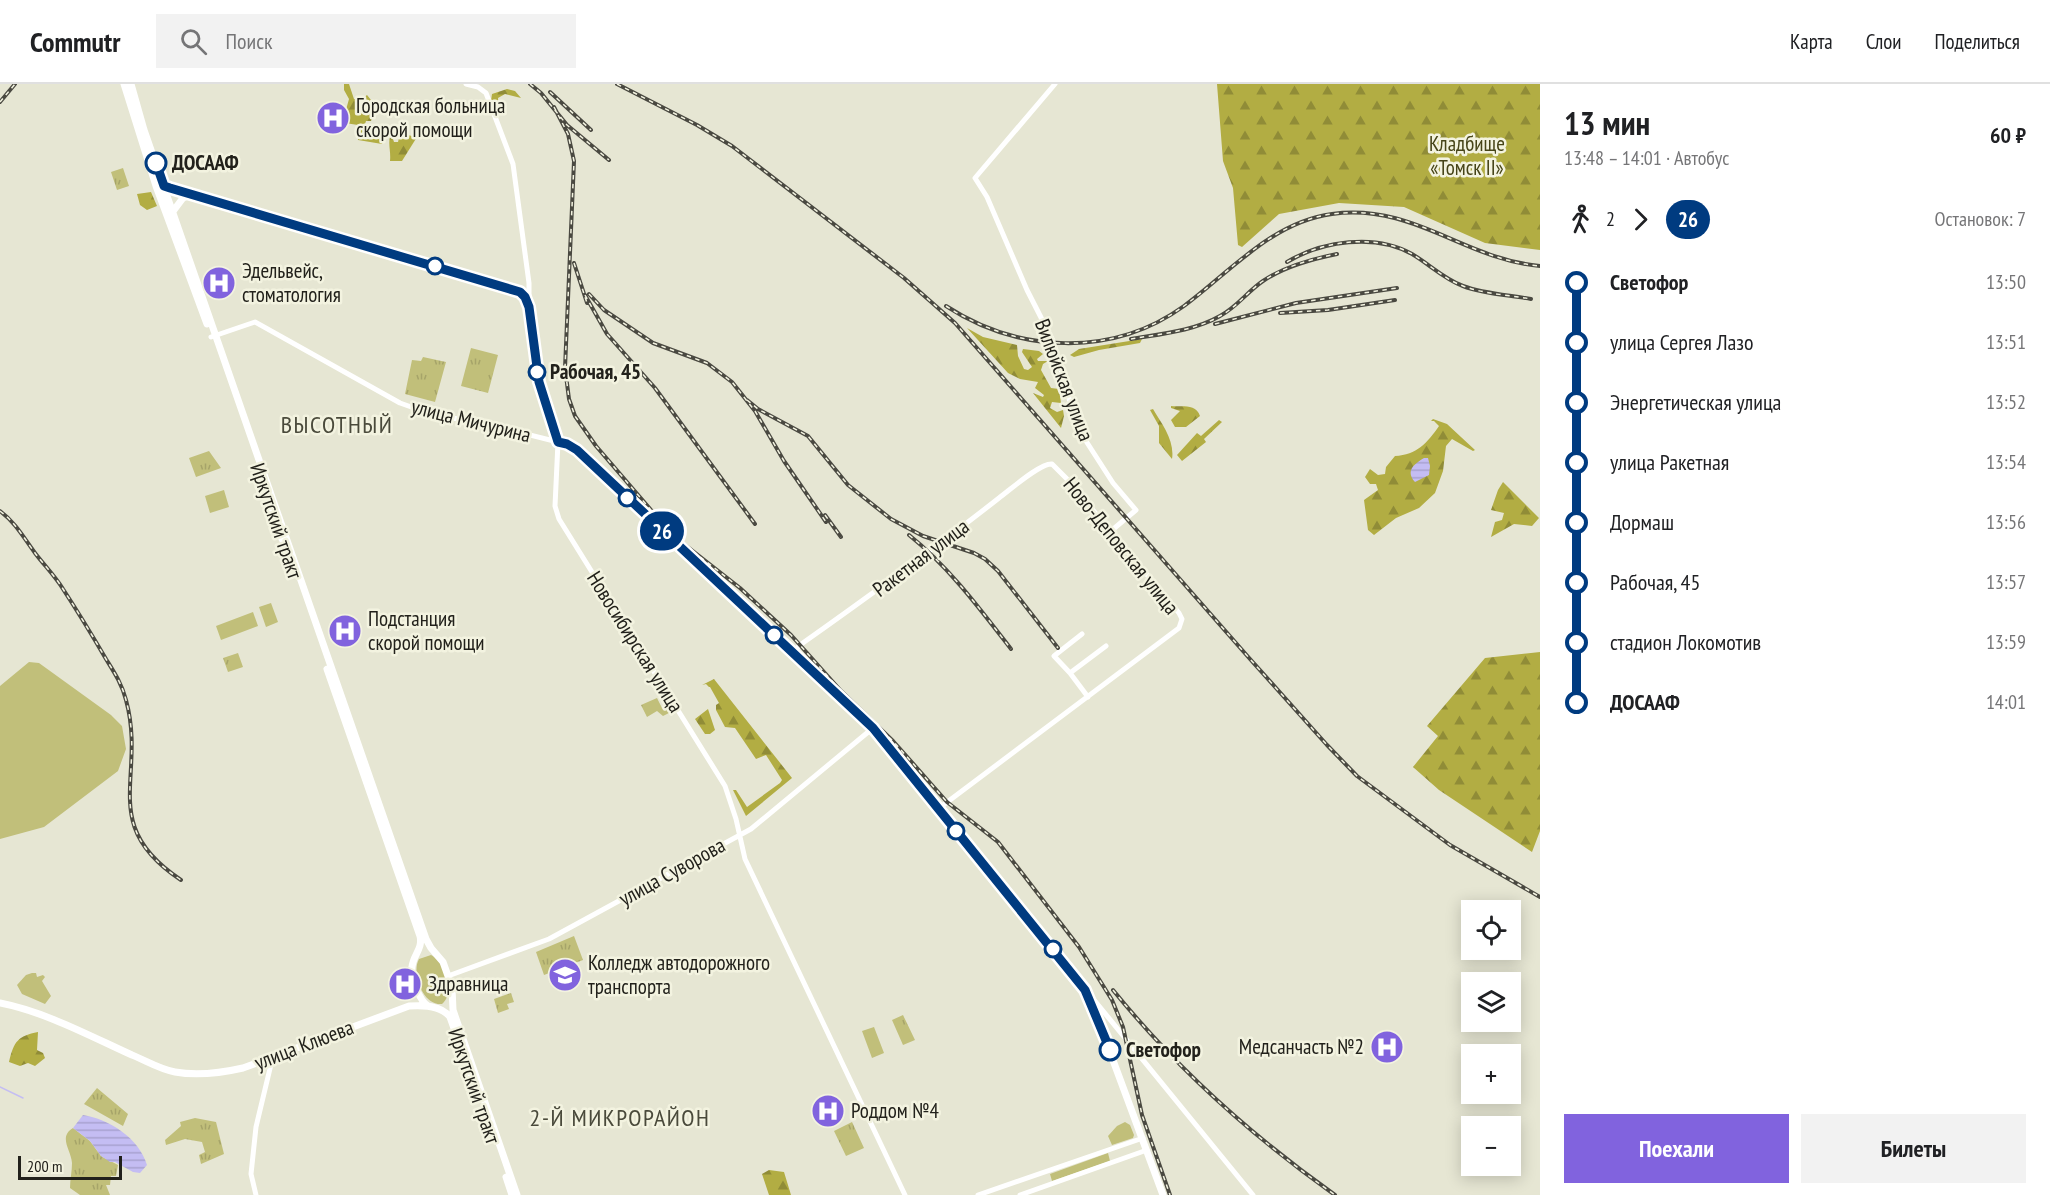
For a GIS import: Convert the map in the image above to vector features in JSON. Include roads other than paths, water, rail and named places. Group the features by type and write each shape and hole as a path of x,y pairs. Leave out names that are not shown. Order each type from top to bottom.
{"main road":[{"name":"Иркутский тракт","path":"124,84 155,182 170,215 426,939 443,962 448,976 452,988 453,1010 517,1195"},
{"name":"Иркутский тракт","path":"131,84 164,186 170,215"},
{"path":"155,182 190,195 524,294 529,307 539,382 558,442"},
{"path":"170,215 183,198 190,195"},
{"name":"Иркутский тракт","path":"213,336 420,936 420,948 411,970 417,988 422,1000 428,1006 443,1010 450,1017 512,1195"},
{"name":"улица Мичурина","path":"558,442 577,450 873,728 1085,990 1163,1195"},
{"path":"416,958 426,953 437,955"},
{"path":"409,1006 416,997 417,988"},
{"name":"улица Клюева","path":"0,1003 29,1011 170,1071 197,1073 232,1071 409,1006 428,1006"}],"street":[{"path":"466,84 478,87 486,93 513,164 529,283 524,294"},
{"name":"Вилюйская улица","path":"1055,84 975,178 987,197 1027,290 1053,340 1077,428 1113,483 1136,510 1111,531"},
{"name":"улица Мичурина","path":"213,336 255,322 400,404 431,414 558,442"},
{"name":"Новосибирская улица","path":"558,442 555,506 559,519 725,786 733,807 744,859 905,1195"},
{"name":"Ракетная улица","path":"792,653 930,553 1018,484 1050,463"},
{"name":"Ново-Деповская улица","path":"1050,463 1067,479 1179,613 1181,623 1175,633 1088,697"},
{"path":"938,809 1088,697 1054,656 1082,634"},
{"path":"1070,673 1106,646"},
{"name":"улица Суворова","path":"448,976 549,939 751,829 873,728"},
{"path":"1085,990 1253,1195"},
{"path":"1102,1030 1107,1024 1114,1026"},
{"path":"256,1195 251,1174 256,1127 273,1056"},
{"path":"978,1195 1143,1138"},
{"path":"1127,1144 1135,1148 1131,1157"},
{"path":"1020,1195 1147,1150"},
{"path":"1022,1181 1029,1185 1027,1192"}],"waterway":[{"path":"0,1087 23,1098"}],"railway":[{"path":"0,102 15,84"},
{"path":"530,84 541,93 567,125 609,160"},
{"path":"617,84 697,125 732,146 904,278 955,323 1250,659 1357,776 1450,845 1540,897"},
{"path":"550,92 591,130"},
{"path":"554,107 568,134 574,161 565,368 569,399 575,416 596,446 663,524 680,541 740,588 791,635 841,691 893,741 947,802 998,842 1079,947 1112,1000 1123,1027 1142,1115 1170,1195"},
{"path":"946,306 974,322 1003,333 1034,340 1065,343 1096,341 1127,335 1156,323 1184,306 1271,238 1310,219 1332,214 1361,213 1388,216 1487,253 1512,261 1540,266"},
{"path":"1287,262 1316,249 1332,245 1349,242 1382,243 1412,254 1463,286 1488,293 1531,299"},
{"path":"1131,339 1177,331 1210,321 1226,312 1258,285 1280,271 1337,254"},
{"path":"574,263 587,303"},
{"path":"1215,324 1296,303 1397,288"},
{"path":"589,294 604,310 653,343 707,363 732,382 755,411 784,461 826,522"},
{"path":"585,295 607,334 655,388 755,524"},
{"path":"1280,313 1328,310 1395,300"},
{"path":"747,400 758,409 808,436 848,485 891,519 923,536 985,559 998,571 1058,648"},
{"path":"0,511 15,525 60,584 120,683 131,728 132,819 140,839 155,859 181,880"},
{"path":"825,515 841,537"},
{"path":"909,535 951,575 1011,649"},
{"path":"1113,990 1163,1047 1217,1100 1274,1149 1335,1195"}],"place":[{"name":"Городская больница скорой помощи","path":"333,118"},
{"name":"ДОСААФ","path":"156,163"},
{"name":"Эдельвейс, стоматология","path":"219,283"},
{"name":"Рабочая, 45","path":"537,372"},
{"name":"Подстанция скорой помощи","path":"345,631"},
{"name":"Колледж автодорожного транспорта","path":"565,975"},
{"name":"Здравница","path":"405,984"},
{"name":"Медсанчасть №2","path":"1387,1047"},
{"name":"Светофор","path":"1110,1050"},
{"name":"Роддом №4","path":"828,1111"}],"district":[{"name":"ВЫСОТНЫЙ","path":"337,425"},
{"name":"2-Й МИКРОРАЙОН","path":"620,1118"}],"park label":[{"name":"Кладбище «Томск II»","path":"1467,156"}]}
